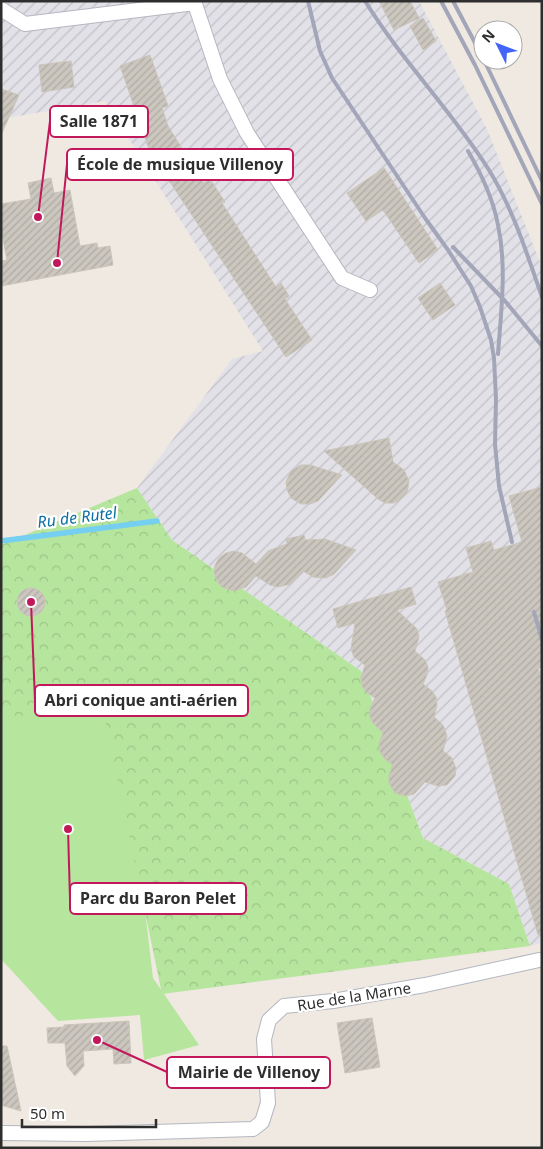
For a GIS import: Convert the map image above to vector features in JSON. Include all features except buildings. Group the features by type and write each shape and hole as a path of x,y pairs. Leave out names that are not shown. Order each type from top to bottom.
{"street":[{"path":"1,9 25,24 195,2 220,79 247,133 342,278 370,290"},
{"name":"Rue de la Marne","path":"1,1133 86,1134 252,1129 262,1122 268,1103 264,1038 269,1020 284,1006 333,1001 425,985 539,960"}],"shaded area":[{"path":"1,1 419,1 487,129 542,267 542,943 530,946 509,884 423,838 361,671 172,540 137,488 232,359 263,351 105,101 1,119"}],"green space":[{"path":"137,488 172,540 361,671 423,838 509,884 530,946 162,994 105,719 1,715 1,545"},
{"path":"1,621 120,699 153,978 199,1045 144,1060 140,1015 58,1021 1,959"}],"waterway":[{"name":"Ru de Rutel","path":"1,541 157,521"}],"railway":[{"path":"308,1 320,51 332,78 448,250 471,286 480,307 491,340 494,358 496,399 495,444 499,486 512,542"},
{"path":"365,1 379,23 475,148 498,185 525,248 542,297"},
{"path":"441,1 475,65 542,204"},
{"path":"453,1 473,39"},
{"path":"489,70 542,181"},
{"path":"468,151 490,196 501,241 503,290 498,354"},
{"path":"453,247 505,301 542,346"},
{"path":"534,612 542,640"}],"place":[{"name":"Salle 1871","path":"38,217"},
{"name":"École de musique Villenoy","path":"57,263"},
{"name":"Abri conique anti-aérien","path":"31,602"},
{"name":"Parc du Baron Pelet","path":"68,829"},
{"name":"Mairie de Villenoy","path":"97,1040"}]}
